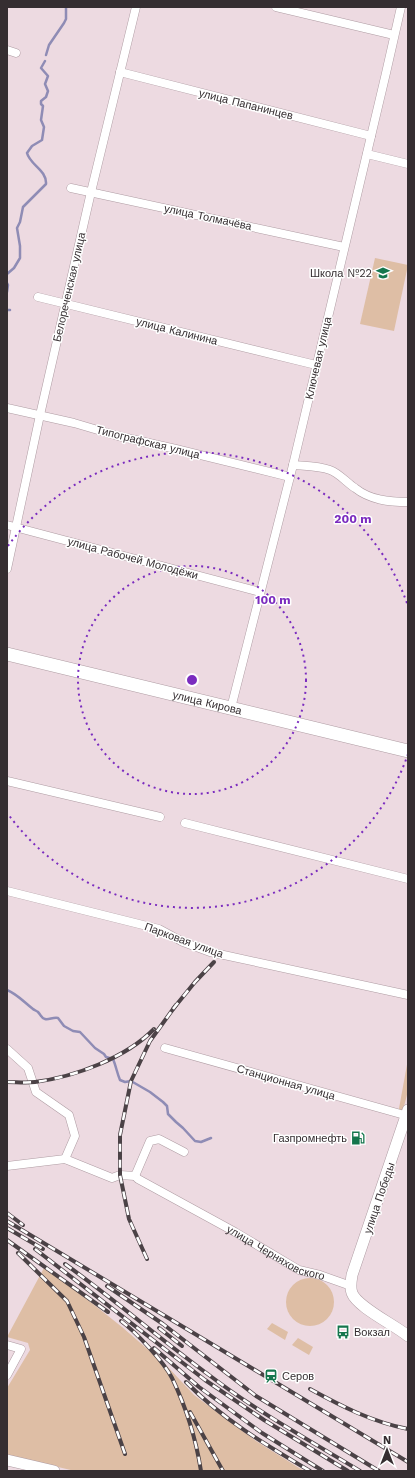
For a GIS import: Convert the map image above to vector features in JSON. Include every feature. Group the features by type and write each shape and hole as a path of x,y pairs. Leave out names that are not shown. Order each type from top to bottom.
{"main road":[{"name":"улица Кирова","path":"7,654 408,751"},
{"name":"улица Победы","path":"351,1286 352,1275 408,1114"},
{"path":"351,1286 352,1293 357,1302 408,1336"},
{"path":"7,1460 54,1471"}],"street":[{"name":"Белореченская улица","path":"7,569 11,526 40,416 91,192 136,7"},
{"path":"276,7 394,35"},
{"name":"Ключевая улица","path":"231,708 293,465 401,7"},
{"path":"7,50 16,53"},
{"name":"улица Папанинцев","path":"120,72 371,136"},
{"path":"367,154 408,164"},
{"name":"улица Толмачёва","path":"72,188 344,247"},
{"name":"улица Калинина","path":"38,296 316,365"},
{"name":"Типографская улица","path":"7,408 74,423 118,436 290,477"},
{"path":"293,465 331,470 356,490 370,498 392,502 408,502"},
{"name":"улица Рабочей Молодёжи","path":"11,526 260,592"},
{"path":"7,781 160,817"},
{"path":"185,823 408,879"},
{"name":"Парковая улица","path":"7,891 159,929 183,942 210,952 408,995"},
{"name":"Станционная улица","path":"165,1048 408,1114"},
{"path":"7,1049 28,1068 36,1092 69,1114 75,1136 65,1158"},
{"path":"7,1166 65,1158 112,1178 120,1175 135,1176 150,1141 159,1139 184,1152"},
{"name":"улица Черняховского","path":"135,1176 235,1232 298,1270 351,1286"},
{"path":"7,1344 21,1349 7,1375"}],"shaded area":[{"path":"375,258 408,265 394,331 360,324"},
{"path":"408,1059 408,1091 402,1114 398,1114"},
{"path":"45,1266 122,1327 167,1366 194,1395 256,1441 304,1471 75,1471 7,1455 7,1388 30,1350 28,1343 7,1337"},
{"path":"305,1278 315,1278 327,1285 334,1297 334,1307 327,1319 315,1326 305,1326 297,1322 290,1315 286,1307 286,1297 290,1289 297,1282"},
{"path":"272,1323 288,1332 285,1340 267,1329"},
{"path":"298,1338 313,1347 309,1355 292,1345"}],"waterway":[{"path":"46,55 49,45 66,19 66,7"},
{"path":"7,274 14,268 20,258 17,228 20,222 23,207 46,184 44,175 31,161 27,153 32,146 42,140 44,127 41,120 43,106 41,101 46,97 48,91 45,84 48,76 41,68 45,61"},
{"path":"7,283 7,292"},
{"path":"7,990 38,1012 44,1019 58,1018 64,1026 73,1031 80,1032 95,1048 106,1057 113,1059 120,1080 125,1082 131,1081 150,1092 163,1102 167,1106 168,1114 195,1141 201,1142 211,1138"}],"railway":[{"path":"173,1009 214,962"},
{"path":"147,1259 129,1219 120,1175 120,1135 131,1081 150,1041 176,1005"},
{"path":"7,1082 35,1082 66,1076 82,1071 129,1049 154,1029"},
{"path":"7,1213 23,1225"},
{"path":"7,1221 408,1462"},
{"path":"7,1228 43,1249"},
{"path":"7,1240 108,1312"},
{"path":"35,1249 205,1380 264,1420 348,1471"},
{"path":"18,1253 67,1301 84,1337 125,1454"},
{"path":"65,1264 245,1401 360,1471"},
{"path":"107,1286 163,1324 256,1396 379,1471"},
{"path":"121,1321 149,1348 163,1364 172,1378 190,1423 201,1471"},
{"path":"159,1328 182,1346"},
{"path":"154,1348 199,1387 262,1433 323,1471"},
{"path":"186,1382 229,1420 310,1471"},
{"path":"310,1389 369,1418 408,1429"},
{"path":"190,1412 223,1471"}],"place":[{"name":"Школа №22","path":"383,273"},
{"name":"Газпромнефть","path":"358,1138"},
{"name":"Вокзал","path":"343,1332"},
{"name":"Серов","path":"271,1376"}]}
